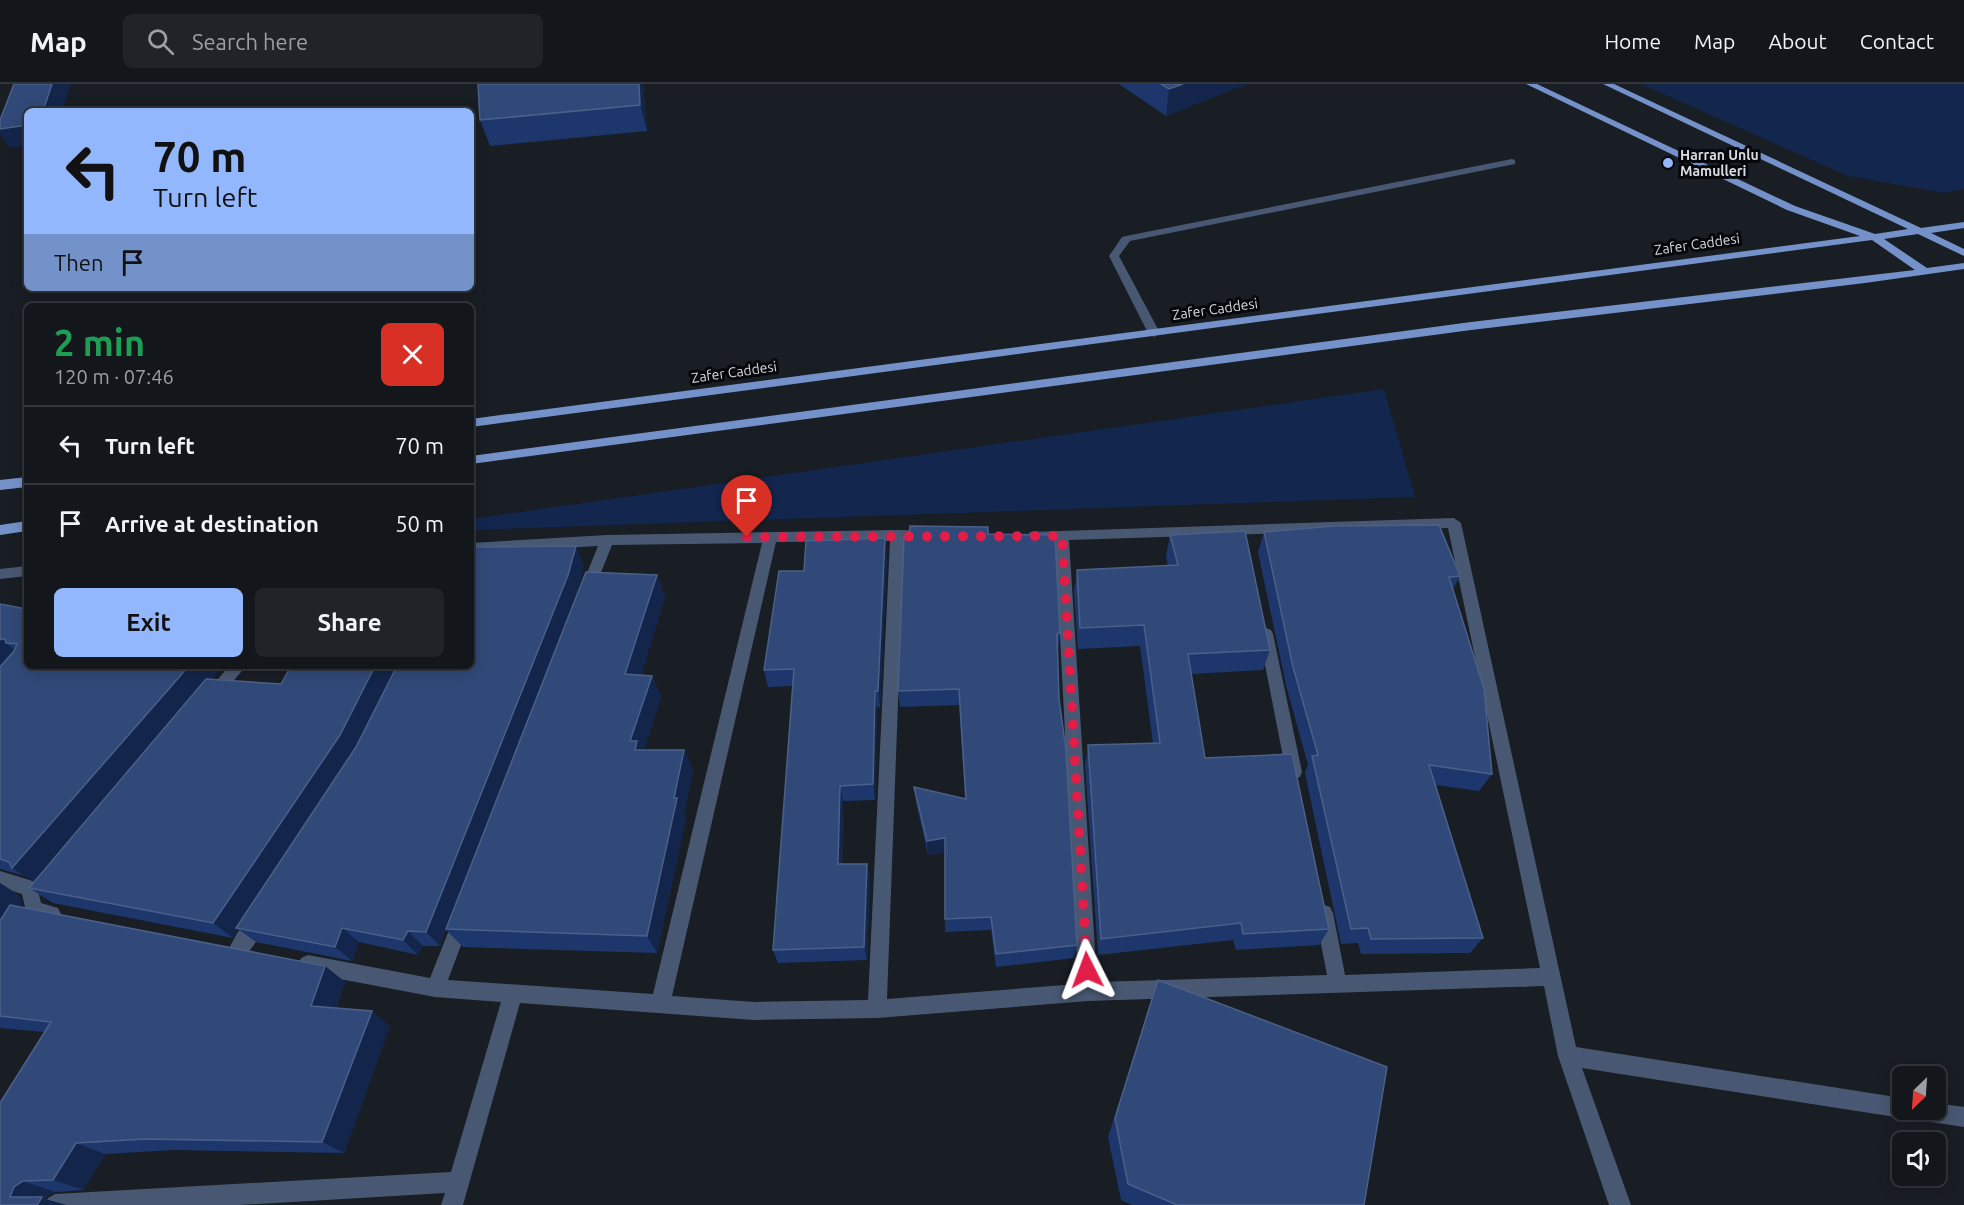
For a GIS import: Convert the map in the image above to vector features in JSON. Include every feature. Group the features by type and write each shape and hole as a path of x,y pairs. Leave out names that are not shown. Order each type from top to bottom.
{"main road":[{"path":"1530,84 1791,208 1874,237 1926,272"},
{"path":"1607,84 1964,254"},
{"name":"Zafer Caddesi","path":"474,423 1964,225"},
{"path":"474,460 1472,326 1964,266"},
{"path":"0,485 24,482"},
{"path":"0,530 24,526"}],"street":[{"path":"1154,333 1114,256 1126,239 1512,162"},
{"path":"1015,536 1245,535 1454,523 1568,1056 1620,1205"},
{"path":"877,1009 897,535"},
{"path":"474,548 607,540 944,535"},
{"path":"1062,536 1088,992"},
{"path":"660,1006 770,537"},
{"path":"582,606 607,540"},
{"path":"0,574 24,571"},
{"path":"1263,622 1297,785"},
{"path":"200,711 235,669"},
{"path":"0,879 30,888 33,910"},
{"path":"22,928 48,892"},
{"path":"435,988 468,901"},
{"path":"1321,902 1338,984"},
{"path":"33,910 67,917"},
{"path":"237,951 264,911"},
{"path":"214,946 261,955"},
{"path":"295,962 435,988 754,1011 877,1009 1088,992 1552,977"},
{"path":"452,1205 513,994"},
{"path":"1568,1056 1892,1106"},
{"path":"1946,1114 1964,1117"},
{"path":"55,1205 458,1182"}],"shaded area":[{"path":"1641,84 1964,84 1964,189 1945,193 1848,176"},
{"path":"1384,389 1415,497 474,530 474,519"}],"building":[{"path":"14,84 52,84 44,108 24,108 24,125 0,129 0,120"},
{"path":"478,84 639,84 640,105 480,120"},
{"path":"1161,84 1183,84 1169,89"},
{"path":"1439,525 1460,576 1449,577 1484,689 1492,774 1429,765 1483,938 1371,939 1368,928 1351,929 1312,756 1318,755 1293,667 1264,532 1334,526"},
{"path":"910,526 988,527 988,534 1055,535 1060,633 1057,634 1059,699 1066,750 1077,945 996,954 991,917 945,919 945,838 927,841 914,787 966,799 959,689 898,691 904,538 909,538"},
{"path":"1245,531 1270,650 1188,654 1205,758 1292,754 1329,929 1243,934 1241,923 1101,939 1088,745 1160,743 1144,625 1080,628 1077,570 1178,565 1170,535"},
{"path":"885,538 878,691 875,691 873,784 840,786 838,864 867,864 864,947 773,950 794,669 764,670 779,571 804,571 806,541"},
{"path":"576,546 568,575 426,932 408,931 403,940 342,928 335,947 236,928 356,747 395,669 474,669 474,547"},
{"path":"586,572 657,575 625,674 652,676 630,741 637,741 635,750 684,750 674,798 677,798 647,936 446,929"},
{"path":"0,604 24,608 24,669 186,669 12,868 9,862 0,859 0,667 17,644 6,643 5,639 0,640"},
{"path":"289,669 373,669 340,735 213,923 29,888 206,679 281,684"},
{"path":"10,905 325,966 311,1006 372,1011 322,1142 146,1139 76,1143 53,1180 23,1181 14,1187 10,1197 42,1197 37,1205 0,1205 0,1103 51,1022 0,1016 0,921"},
{"path":"1158,980 1387,1067 1364,1205 1177,1205 1128,1184 1115,1118"}],"place":[{"name":"Harran Unlu Mamulleri","path":"1668,163"}],"route":[{"path":"747,537 1062,536 1087,970"}]}
